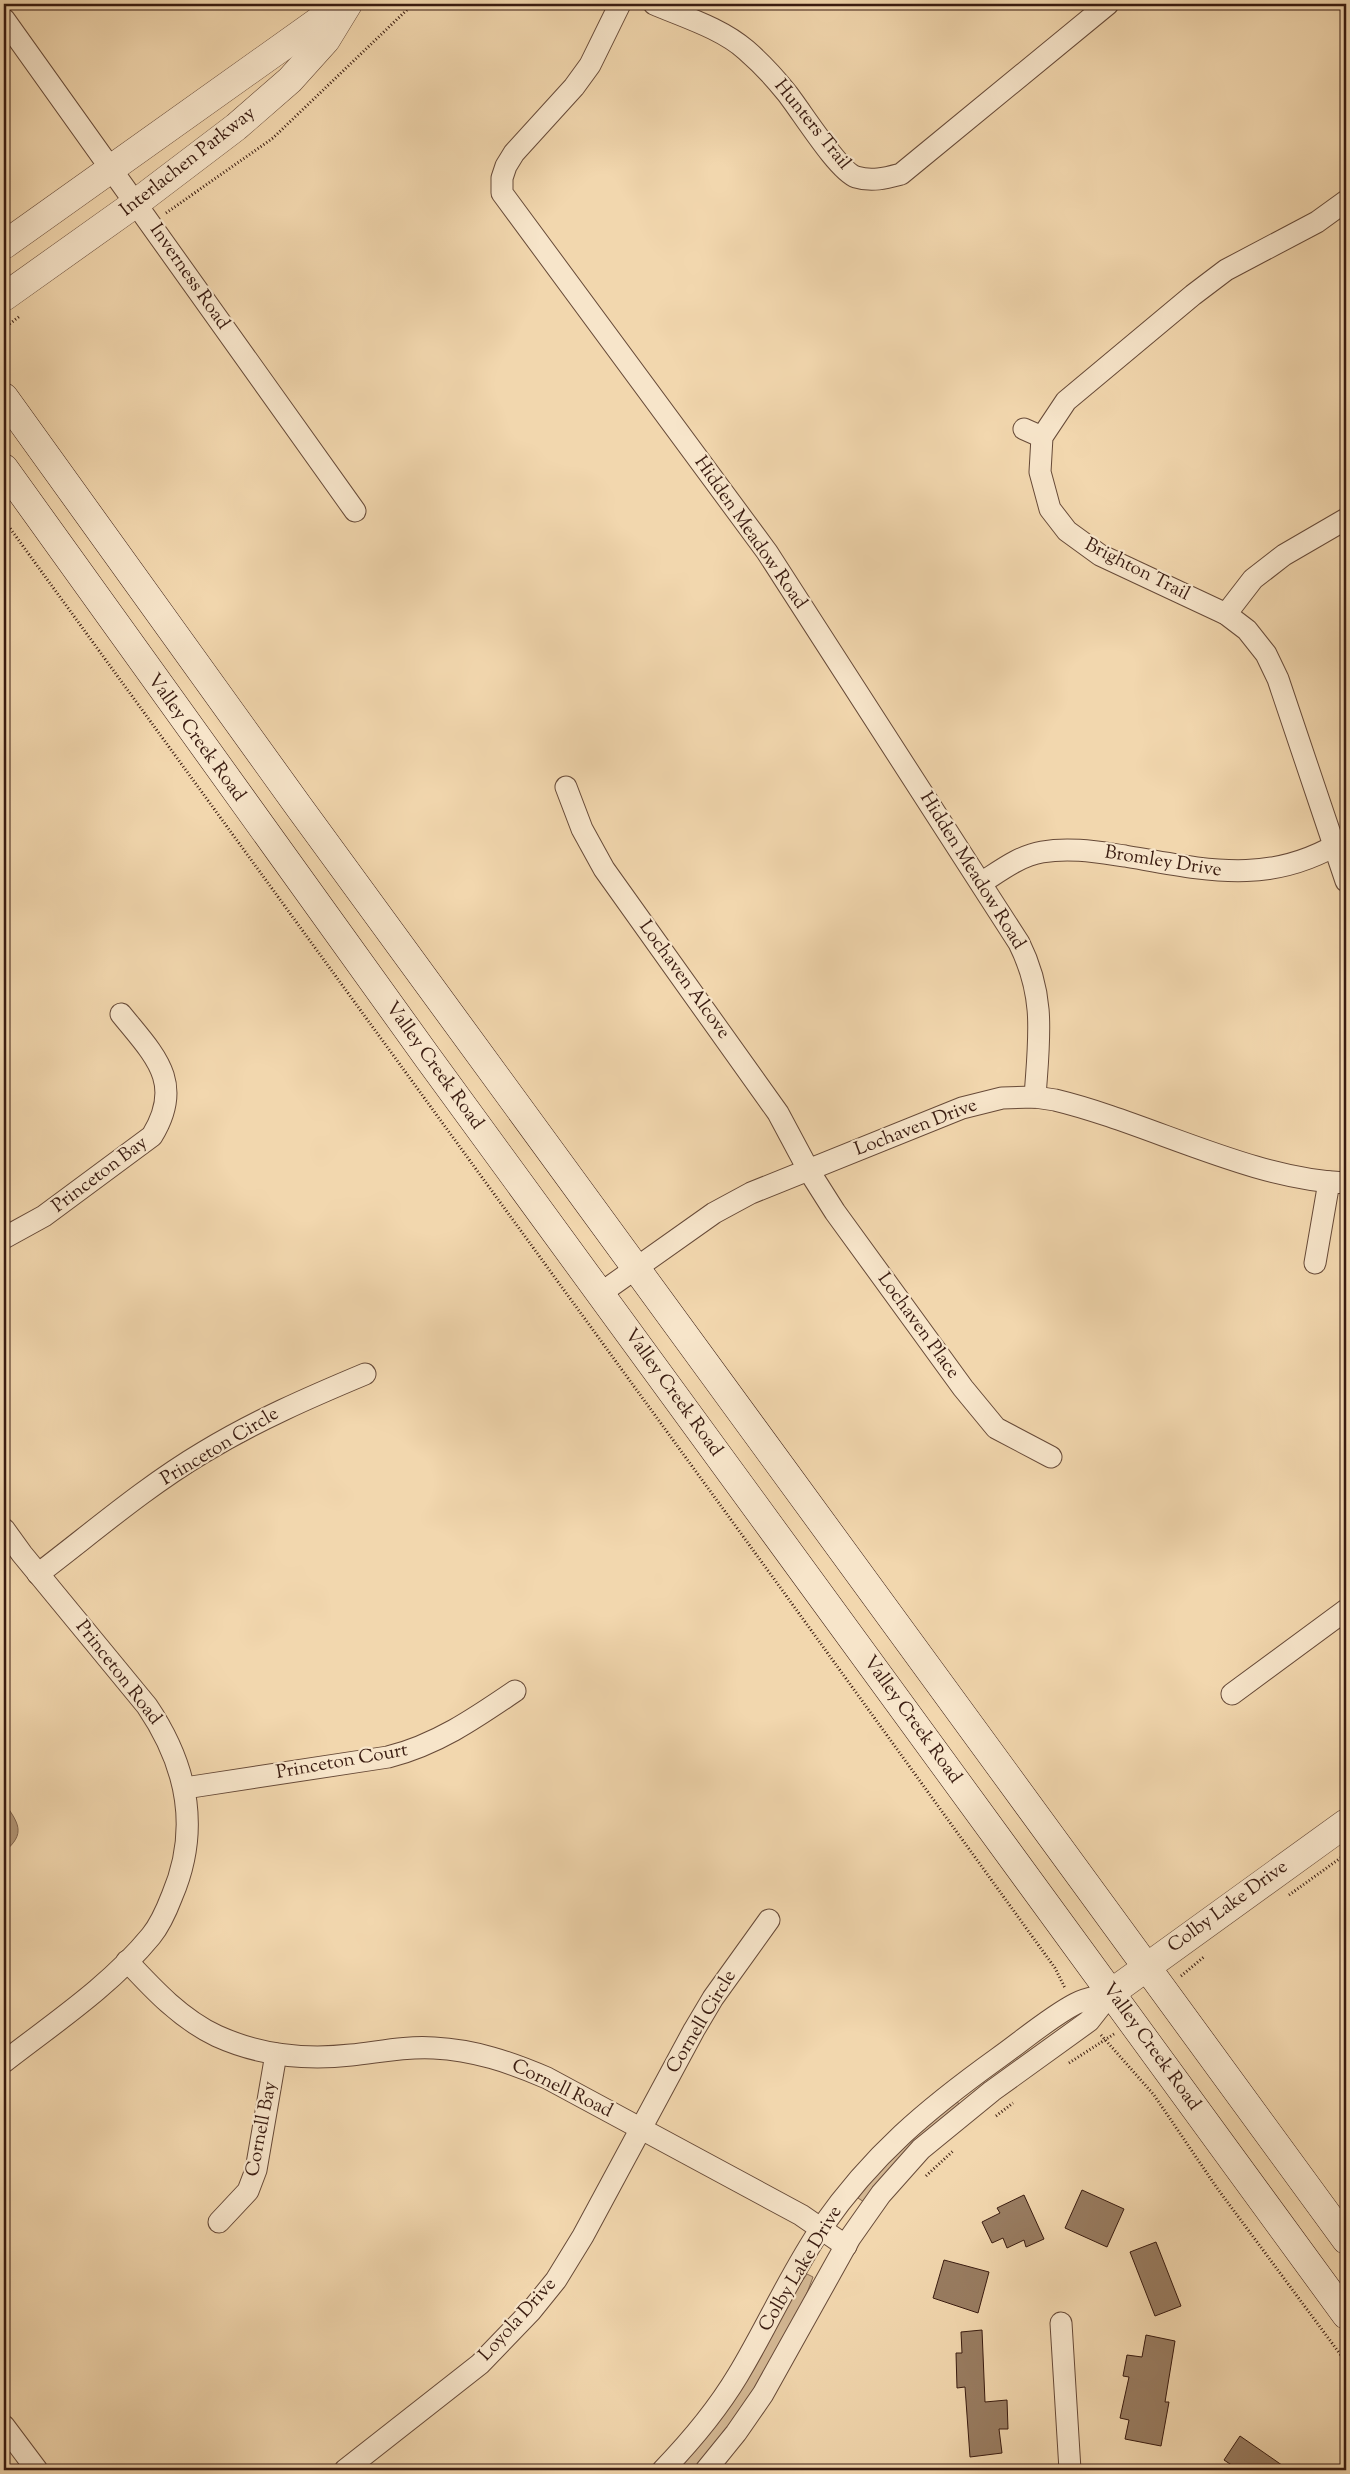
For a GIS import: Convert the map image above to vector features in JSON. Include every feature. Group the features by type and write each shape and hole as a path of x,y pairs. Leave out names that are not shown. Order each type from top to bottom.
{"main road":[{"name":"Interlachen Parkway","path":"4,245 342,4"},
{"name":"Interlachen Parkway","path":"4,296 136,203 236,127 290,80 326,40 348,4"},
{"path":"4,397 287,791 1346,2240"},
{"name":"Valley Creek Road","path":"4,468 224,776 1346,2315"},
{"name":"Colby Lake Drive","path":"1111,1993 1346,1823"}],"street":[{"name":"Hidden Meadow Road","path":"620,4 590,65 510,159 502,178 502,193 767,552 1019,943 1031,967 1037,996 1040,1028 1035,1097"},
{"name":"Hunters Trail","path":"654,4 715,31 744,48 781,86 838,162 855,177 880,180 901,174 1108,4"},
{"name":"Inverness Road","path":"4,19 355,511"},
{"name":"Brighton Trail","path":"1346,201 1317,222 1226,270 1193,294 1066,401 1033,433 1040,472 1050,509 1067,531 1100,555 1226,614 1247,630 1266,654 1278,678 1340,842 1346,880"},
{"path":"1226,614 1253,579 1284,555 1346,519"},
{"name":"Lochaven Alcove","path":"566,787 582,829 604,869 762,1090 789,1130 809,1170"},
{"name":"Bromley Drive","path":"981,883 1022,858 1041,852 1090,851 1209,870 1236,872 1273,868 1297,861 1340,842"},
{"name":"Princeton Bay","path":"4,1238 44,1216 152,1136 162,1119 166,1097 165,1077 157,1060 121,1014"},
{"name":"Lochaven Drive","path":"600,1293 714,1213 751,1193 962,1108 1002,1098 1035,1097 1075,1105 1250,1165 1337,1182"},
{"name":"Lochaven Place","path":"809,1170 835,1212 963,1388 996,1428 1051,1457"},
{"path":"1315,1263 1337,1182"},
{"name":"Princeton Circle","path":"38,1574 174,1471 203,1452 300,1401 365,1374"},
{"name":"Princeton Road","path":"4,1529 164,1731 177,1759 185,1788 187,1845 181,1876 168,1907 152,1935 127,1961 91,1993 4,2062"},
{"path":"1232,1694 1346,1610"},
{"name":"Princeton Court","path":"185,1788 388,1757 415,1750 445,1737 515,1691"},
{"name":"Cornell Circle","path":"642,2128 713,1998 769,1920"},
{"name":"Cornell Road","path":"127,1961 157,1993 185,2016 217,2036 276,2054 317,2057 350,2055 396,2048 434,2048 473,2052 509,2062 547,2078 642,2128 801,2215 846,2246"},
{"name":"Colby Lake Drive","path":"663,2470 699,2429 730,2386 821,2229 872,2163 926,2111 1076,2003 1111,1993"},
{"name":"Colby Lake Drive","path":"706,2470 736,2433 763,2394 846,2246 874,2204 921,2149 986,2095 1089,2021 1111,1993"},
{"name":"Cornell Bay","path":"219,2222 248,2191 256,2170 276,2054"},
{"name":"Loyola Drive","path":"345,2470 480,2364 531,2311 556,2280 583,2236 642,2128"},
{"path":"1061,2323 1070,2470"},
{"path":"4,2426 37,2470"}],"path":[{"path":"164,215 272,138 413,4"},
{"path":"4,520 777,1582 1054,1968 1062,1984"},
{"path":"1067,2064 1105,2041 1125,2060 1154,2095 1217,2188 1346,2362"},
{"path":"992,2119 1014,2102"},
{"path":"924,2178 960,2145"}],"shaded area":[{"path":"4,1802 16,1822 18,1833 16,1839 4,1852"},
{"path":"955,2099 959,2104 926,2135 864,2202 858,2198 872,2175"},
{"path":"807,2274 813,2277 802,2304 762,2378 696,2470 674,2470"}],"building":[{"path":"1082,2190 1124,2209 1107,2247 1065,2228"},
{"path":"1024,2195 1044,2239 1026,2247 1024,2240 1007,2248 1003,2238 992,2243 982,2222 1000,2213 997,2208"},
{"path":"1156,2242 1181,2306 1155,2316 1130,2252"},
{"path":"944,2260 989,2272 978,2313 933,2298"},
{"path":"982,2330 985,2402 1007,2400 1008,2429 999,2429 1002,2453 970,2457 965,2387 957,2388 956,2353 962,2353 961,2332"},
{"path":"1146,2335 1175,2341 1165,2402 1169,2402 1161,2446 1125,2439 1129,2420 1120,2418 1129,2377 1123,2376 1127,2355 1142,2357"},
{"path":"1240,2436 1289,2470 1239,2470 1224,2460"}]}
